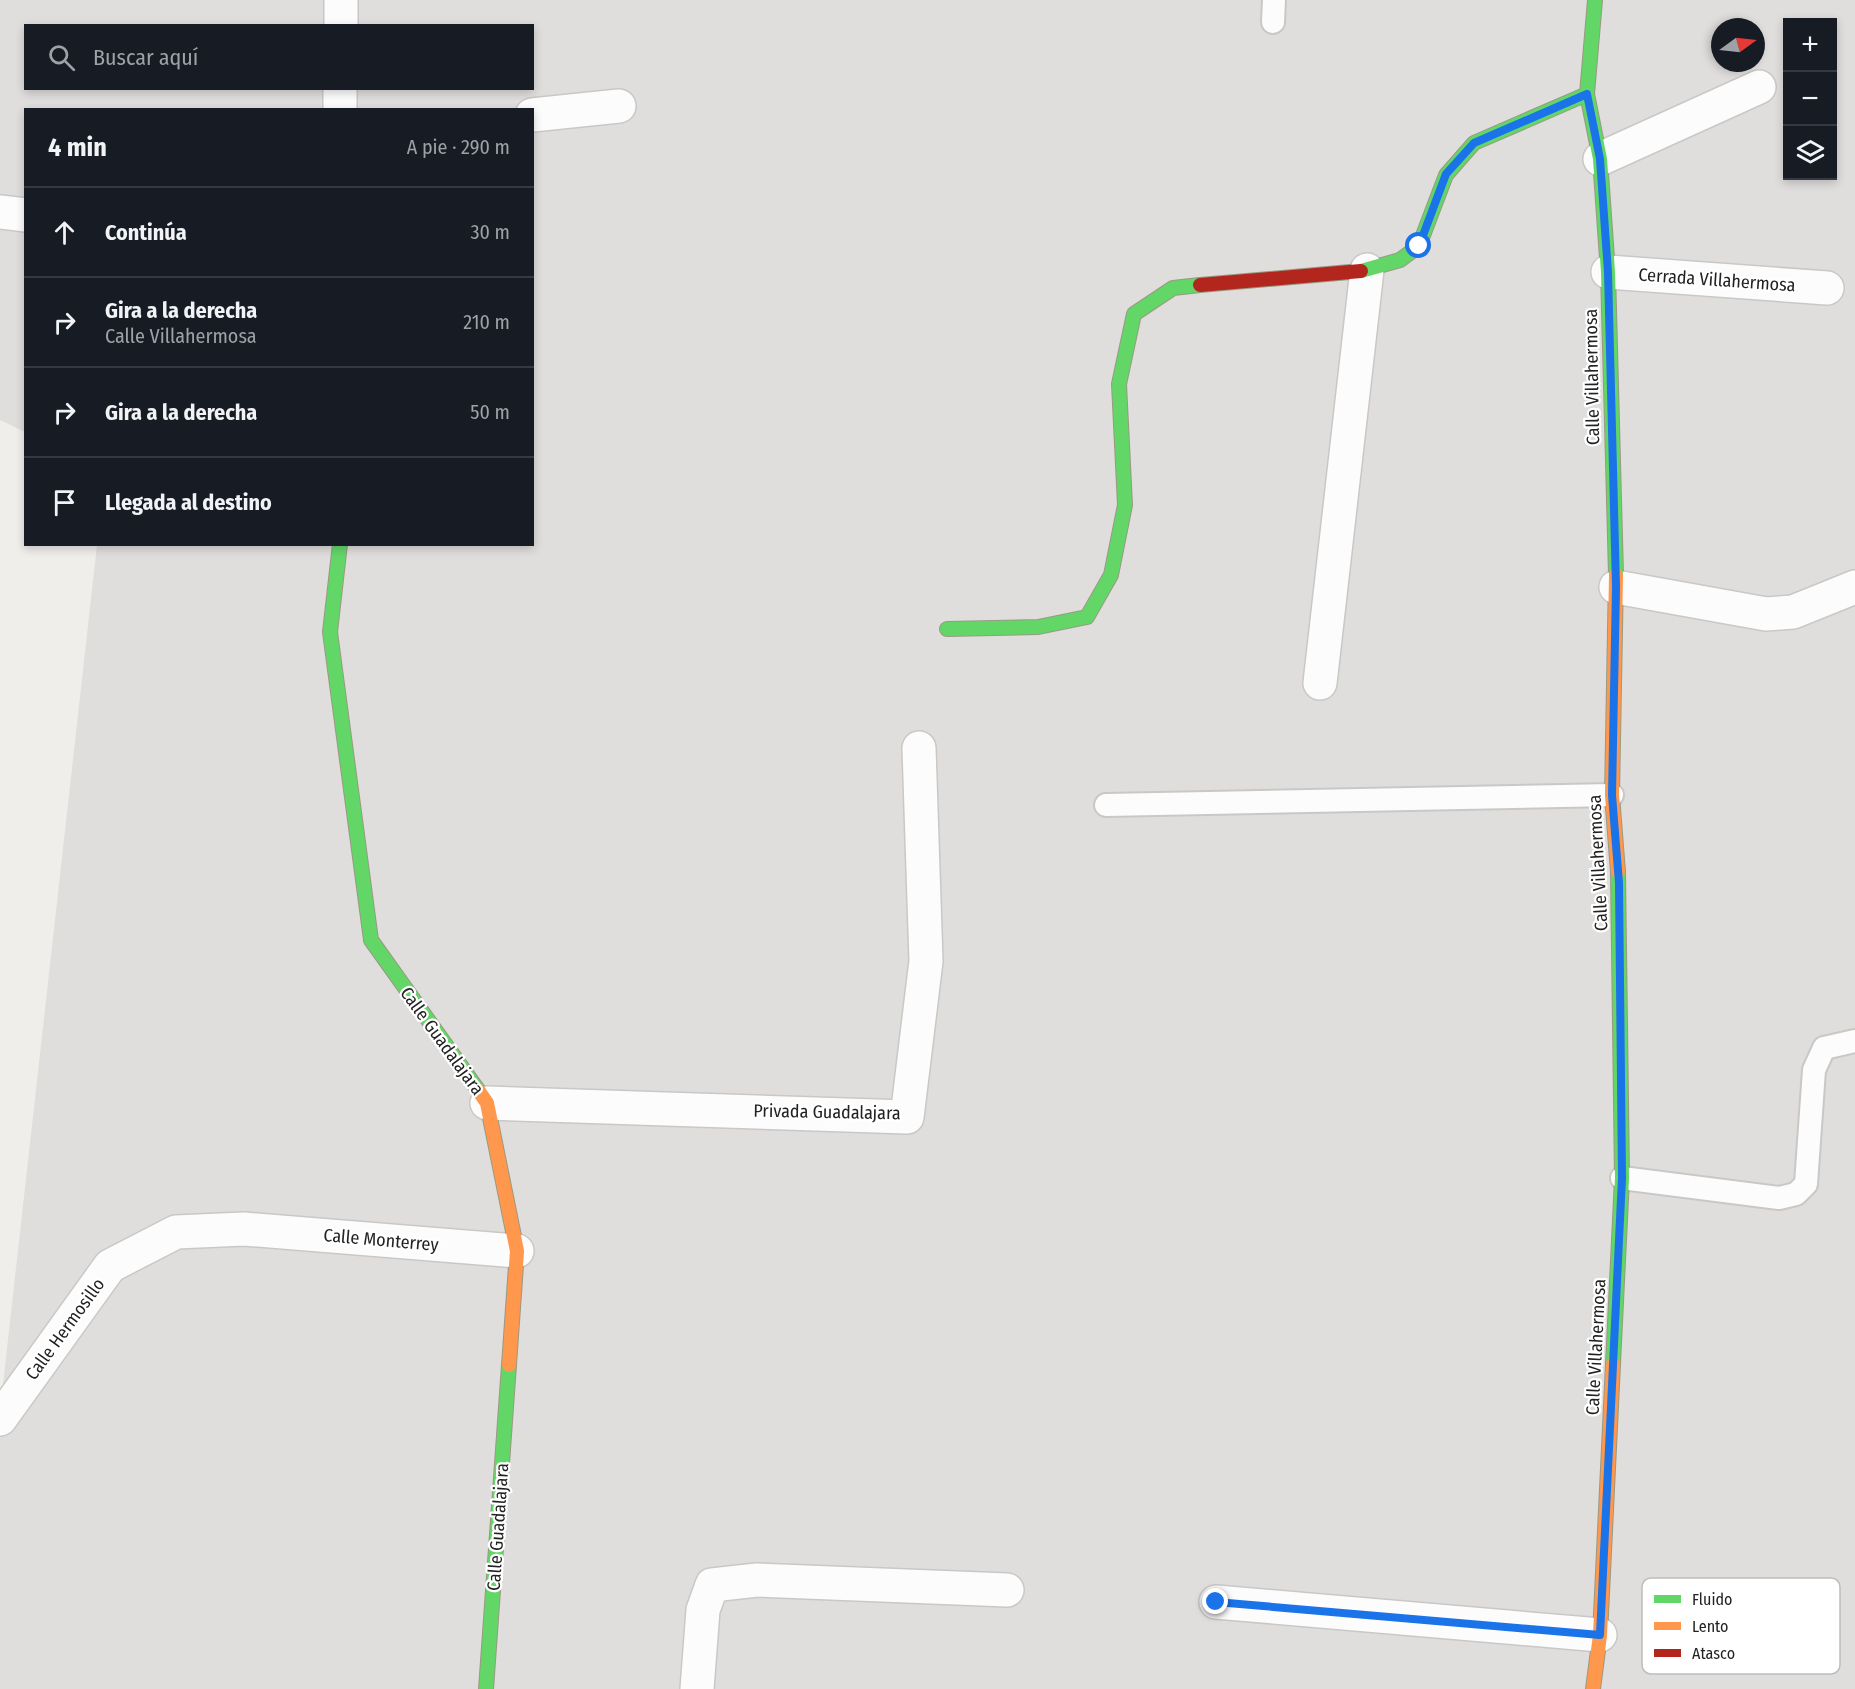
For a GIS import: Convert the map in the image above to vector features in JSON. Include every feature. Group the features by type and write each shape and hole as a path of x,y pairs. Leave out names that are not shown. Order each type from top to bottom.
{"street":[{"path":"341,0 341,24"},
{"name":"Calle Villahermosa","path":"1593,1689 1600,1635 1622,1178 1619,883 1612,795 1616,587 1608,272 1600,159 1587,94 1595,0"},
{"path":"1600,159 1758,87"},
{"path":"340,90 340,108"},
{"path":"947,629 1038,627 1087,617 1092,609 1111,575 1125,505 1119,384 1134,314 1173,288 1366,270 1400,260 1419,246 1446,174 1474,143 1587,94"},
{"path":"534,115 619,106"},
{"path":"0,212 24,215"},
{"path":"1320,683 1366,270"},
{"name":"Cerrada Villahermosa","path":"1608,272 1827,288"},
{"name":"Calle Guadalajara","path":"340,546 330,632 371,940 487,1103 517,1251 486,1689"},
{"path":"1616,587 1766,614 1793,612 1855,587"},
{"name":"Privada Guadalajara","path":"487,1103 908,1117 926,961 920,747"},
{"name":"Calle Monterrey","path":"244,1229 517,1251"},
{"name":"Calle Hermosillo","path":"0,1419 110,1266 176,1233 244,1229"},
{"path":"697,1689 703,1610 712,1586 757,1580 1007,1590"},
{"path":"1216,1602 1600,1635"}],"lane":[{"path":"1273,22 1274,0"},
{"path":"1106,805 1612,795"},
{"path":"1622,1178 1779,1198 1796,1194 1806,1184 1814,1070 1824,1048 1855,1041"}],"shaded area":[{"path":"0,0 1855,0 1855,1689 0,1689 0,1411 97,546 534,546 534,108 24,108 24,432 0,420"}],"traffic: fast":[{"path":"1595,0 1587,94 1600,159 1608,272 1616,575"},
{"path":"1361,271 1400,260 1419,246 1446,175 1474,143 1587,94"},
{"path":"947,629 1038,627 1087,617 1111,575 1125,505 1119,384 1134,314 1173,288 1200,285"},
{"path":"340,546 330,632 371,940 478,1090"},
{"path":"1613,1364 1622,1178 1618,872"},
{"path":"486,1689 509,1365"}],"traffic: slow":[{"path":"1616,575 1612,795 1618,872"},
{"path":"478,1090 487,1103 517,1251 509,1365"},
{"path":"1593,1689 1600,1635 1613,1364"}],"traffic: jam":[{"path":"1200,285 1361,271"}],"route":[{"path":"1216,1602 1600,1635 1622,1178 1619,883 1612,795 1616,587 1608,272 1600,159 1587,94 1474,143 1446,174 1419,246"}]}
